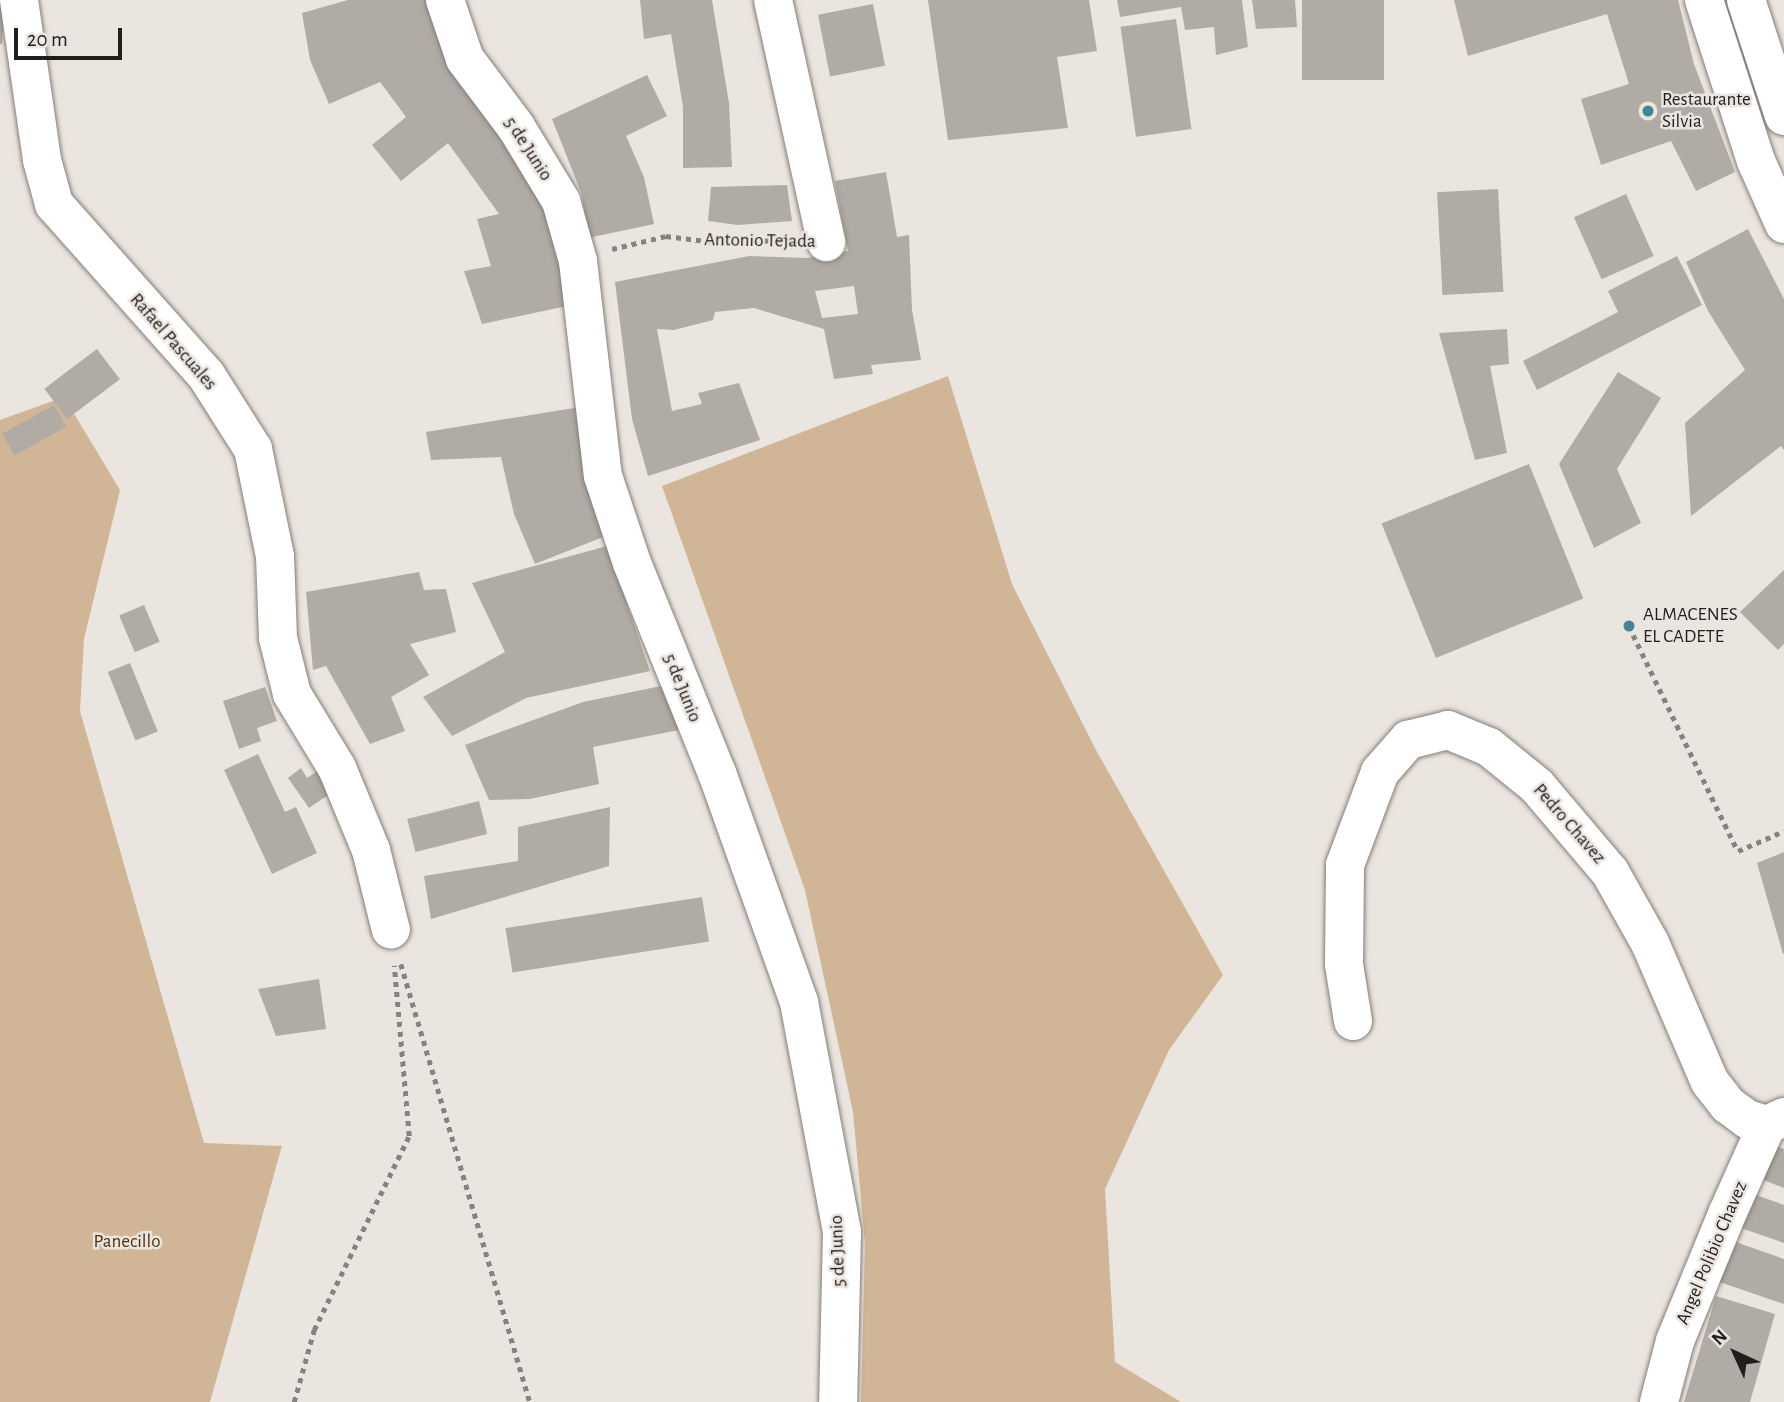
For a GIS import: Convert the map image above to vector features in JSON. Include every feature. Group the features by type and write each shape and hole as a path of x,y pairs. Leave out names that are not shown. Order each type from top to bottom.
{"street":[{"name":"Rafael Pascuales","path":"19,0 42,160 54,204 206,375 253,449 275,556 278,638 292,694 342,780 371,850 391,930"},
{"name":"5 de Junio","path":"445,0 465,59 516,127 561,201 578,261 603,476 632,563 717,772 799,1002 842,1232 838,1402"},
{"name":"Antonio Tejada","path":"773,0 826,242"},
{"path":"1704,0 1756,161 1784,224"},
{"path":"1746,0 1784,116"},
{"name":"Pedro Chavez","path":"1353,1021 1344,964 1345,865 1380,772 1408,740 1448,730 1489,747 1537,786 1610,872 1650,943 1710,1082 1728,1105 1747,1119 1775,1121"},
{"name":"Angel Polibio Chavez","path":"1659,1402 1675,1341 1775,1121"}],"path":[{"name":"Antonio Tejada","path":"578,261 646,237 714,242 743,239 826,242"},
{"path":"1629,626 1738,851 1784,831"},
{"path":"294,1402 314,1330 409,1136 391,930"},
{"path":"391,930 530,1402"}],"green space":[{"path":"948,376 1012,584 1096,750 1223,975 1169,1050 1105,1189 1115,1362 1181,1402 861,1402 865,1243 853,1112 805,890 662,486"},
{"name":"Panecillo","path":"64,397 120,490 84,639 80,711 204,1143 282,1146 210,1402 0,1402 0,420"}],"building":[{"path":"0,0 5,0 2,44 0,44"},
{"path":"348,0 425,0 551,215 567,306 482,324 464,271 491,266 477,219 499,214 448,143 401,181 372,145 406,117 380,82 329,104 310,60 302,13"},
{"path":"640,0 712,0 729,103 732,167 683,168 683,107 671,34 644,39"},
{"path":"928,0 1089,0 1097,51 1057,57 1068,128 948,140"},
{"path":"1117,0 1242,0 1248,47 1216,55 1214,27 1185,30 1181,7 1120,17"},
{"path":"1252,0 1295,0 1297,27 1256,29"},
{"path":"1302,0 1384,0 1384,80 1302,80"},
{"path":"1454,0 1678,0 1694,64 1735,172 1696,191 1671,141 1601,165 1581,99 1629,84 1607,14 1468,56"},
{"path":"873,4 885,66 830,77 818,15"},
{"path":"1176,19 1191,129 1136,137 1121,27"},
{"path":"647,75 667,116 626,136 644,177 654,224 588,238 582,195 552,119"},
{"path":"886,172 897,237 909,235 912,310 921,360 871,365 873,374 834,379 824,329 754,308 715,312 713,320 674,330 657,329 672,411 702,404 698,393 739,383 760,440 648,476 632,419 615,282 749,256 808,258 848,251 835,181","holes":["854,286 858,314 822,318 815,291"]},
{"path":"787,185 792,221 738,225 708,221 711,187"},
{"path":"1498,189 1503,292 1442,295 1437,192"},
{"path":"1626,194 1654,256 1602,279 1574,217"},
{"path":"1748,229 1784,299 1784,450 1781,446 1691,516 1685,423 1745,370 1708,311 1686,262"},
{"path":"1677,256 1702,305 1537,390 1523,361 1618,312 1608,291"},
{"path":"1507,329 1509,364 1490,366 1507,453 1475,460 1439,333"},
{"path":"97,349 120,379 67,419 44,389"},
{"path":"1618,372 1661,398 1617,469 1641,523 1594,548 1559,464"},
{"path":"54,405 66,427 15,455 2,434"},
{"path":"580,407 608,535 535,564 514,514 501,457 431,460 426,432"},
{"path":"1529,464 1583,598 1436,658 1382,524"},
{"path":"607,546 650,671 526,698 452,736 423,697 505,652 472,583"},
{"path":"1784,570 1784,644 1778,650 1740,612"},
{"path":"419,572 424,590 446,589 456,632 410,644 429,675 391,697 405,731 370,744 326,666 313,670 306,592"},
{"path":"144,605 160,642 135,652 119,616"},
{"path":"130,663 158,732 135,741 108,672"},
{"path":"666,685 684,729 593,747 599,784 530,799 489,800 465,745 583,702"},
{"path":"265,687 277,721 257,728 261,741 239,749 223,701"},
{"path":"344,753 359,774 309,808 288,778 301,768 307,778"},
{"path":"258,754 285,812 296,807 317,853 272,874 224,770"},
{"path":"479,801 487,834 415,852 407,819"},
{"path":"610,807 609,866 431,919 424,876 518,861 518,827"},
{"path":"1784,852 1784,953 1783,954 1757,863"},
{"path":"702,897 709,941 512,973 505,928"},
{"path":"319,979 326,1029 276,1036 258,989"},
{"path":"1770,1144 1784,1149 1784,1188 1754,1176"},
{"path":"1748,1192 1784,1205 1784,1243 1735,1226"},
{"path":"1724,1238 1784,1259 1784,1304 1711,1279"},
{"path":"1716,1296 1775,1314 1750,1402 1684,1402"}],"place":[{"name":"Restaurante Silvia","path":"1648,111"},
{"name":"ALMACENES EL CADETE","path":"1629,626"}]}
